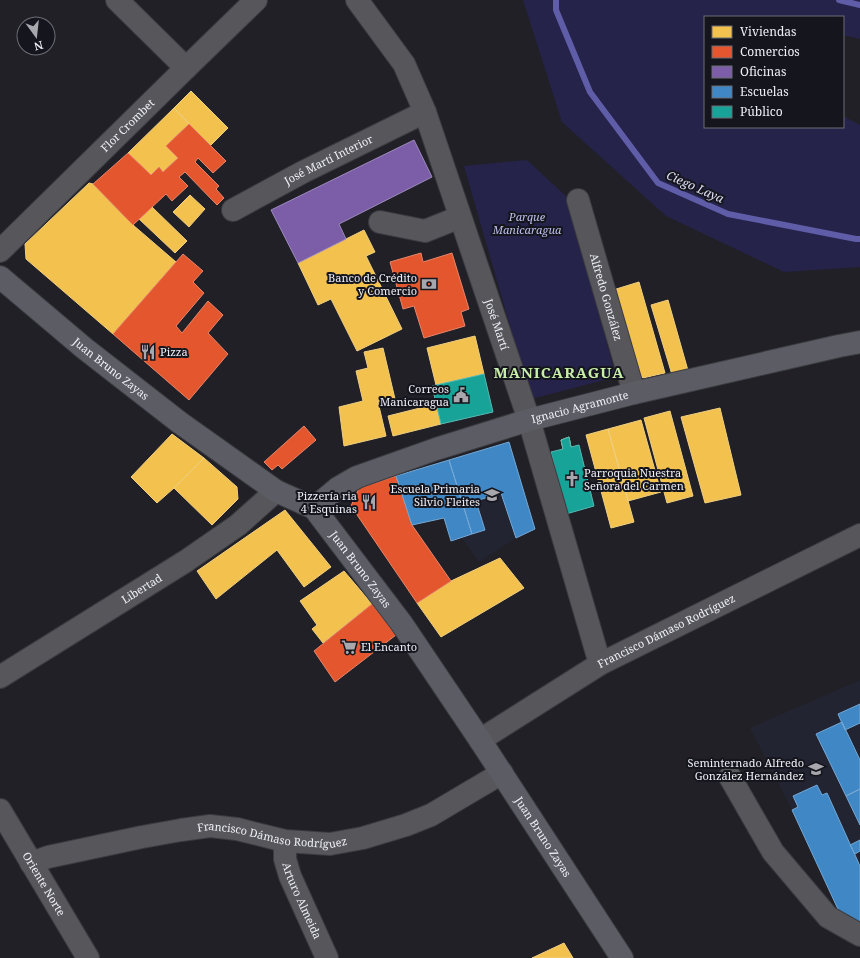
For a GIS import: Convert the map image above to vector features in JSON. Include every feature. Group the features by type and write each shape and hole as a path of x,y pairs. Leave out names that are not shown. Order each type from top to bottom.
{"main road":[{"name":"Juan Bruno Zayas","path":"0,277 84,348 179,422 276,491 314,508 402,624 502,773 622,958"},
{"name":"Ignacio Agramonte","path":"314,508 338,488 357,477 436,449 529,420 634,393 860,342"}],"street":[{"path":"117,0 186,68"},
{"name":"Flor Crombet","path":"0,251 256,0"},
{"name":"José Martí","path":"357,0 404,64 425,112 529,420 600,664"},
{"name":"José Martí Interior","path":"233,210 303,172 425,112"},
{"name":"Alfredo González","path":"578,200 634,393"},
{"path":"380,222 424,231 460,217"},
{"name":"Libertad","path":"0,677 186,561 238,525 276,491"},
{"name":"Francisco Dámaso Rodríguez","path":"480,740 600,664 860,535"},
{"name":"Francisco Dámaso Rodríguez","path":"31,863 48,857 135,839 210,826 237,829 285,841 330,844 363,838 406,825 431,815 502,773"},
{"path":"730,777 773,852 828,917 860,935"},
{"name":"Oriente Norte","path":"0,810 88,958"},
{"name":"Arturo Almeida","path":"285,841 285,859 290,876 327,958"}],"shaded area":[{"name":"Escuela Primaria Silvio Fleites","path":"509,442 535,529 516,538 479,562 462,538 472,534 449,460"},
{"name":"Seminternado Alfredo González Hernández","path":"860,680 860,930 843,920 792,810 750,728"}],"green space":[{"path":"523,0 860,0 860,39 844,35 844,16 704,16 704,128 844,128 844,117 860,125 860,267 784,272 666,216 562,122"},
{"name":"Parque Manicaragua","path":"527,160 568,198 616,377 531,399 464,166"}],"building: Viviendas":[{"path":"191,91 228,128 210,146 174,108"},
{"path":"174,108 189,124 166,146 178,158 163,172 159,167 151,175 128,153"},
{"path":"89,183 93,184 133,225 176,262 113,334 26,259 25,244"},
{"path":"190,195 205,209 189,227 173,212"},
{"path":"152,207 187,241 175,253 139,219"},
{"path":"364,230 375,252 366,256 402,329 357,351 331,299 318,305 298,263"},
{"path":"639,282 665,373 643,378 636,372 613,290"},
{"path":"668,300 689,374 673,378 651,305"},
{"path":"475,336 484,374 436,385 427,348"},
{"path":"383,348 395,399 378,402 386,436 344,446 339,407 363,401 356,371 368,368 364,352"},
{"path":"436,404 441,424 393,436 388,416"},
{"path":"720,408 741,495 705,503 681,417"},
{"path":"670,411 693,496 667,503 644,418"},
{"path":"641,420 661,492 628,501 608,429"},
{"path":"608,429 634,522 611,528 586,435"},
{"path":"172,434 204,458 157,503 131,477"},
{"path":"569,437 571,447 563,449 561,440"},
{"path":"204,458 237,487 238,499 212,525 174,488"},
{"path":"285,510 331,567 304,587 277,550 216,599 197,571"},
{"path":"500,558 524,588 441,637 417,603 451,581"},
{"path":"344,571 372,604 323,643 312,629 317,625 300,601"},
{"path":"564,943 573,958 532,958"}],"building: Comercios":[{"path":"189,124 226,161 213,173 198,158 195,162 219,186 216,189 224,198 217,205 185,172 179,177 188,186 172,201 166,194 133,225 93,184 128,153 151,175 159,167 163,172 178,158 166,146"},
{"name":"Banco de Crédito y Comercio","path":"421,253 423,262 452,253 469,309 461,312 465,326 424,338 414,306 403,309 390,262"},
{"path":"183,254 203,271 193,282 204,293 176,326 182,333 208,301 223,315 208,333 228,354 189,400 113,334"},
{"path":"304,426 316,440 282,469 278,465 272,470 264,462"},
{"path":"396,476 412,525 451,581 417,603 351,506 359,488"},
{"name":"El Encanto","path":"372,604 396,635 335,682 314,651"}],"building: Oficinas":[{"path":"414,140 432,177 339,224 346,239 298,263 271,210"}],"building: Escuelas":[{"name":"Escuela Primaria Silvio Fleites","path":"509,442 535,529 516,538 501,493 476,501 485,530 472,534 449,460"},
{"path":"449,460 472,534 451,541 444,518 412,525 396,476"},
{"path":"860,704 860,723 845,730 838,714"},
{"path":"842,722 860,760 860,789 846,796 816,734"},
{"path":"817,785 822,795 827,793 860,866 860,924 843,920 792,810 798,807 793,796"},
{"path":"860,789 860,825 846,796"},
{"path":"860,840 860,851 855,854 850,845"}],"building: Público":[{"name":"Correos Manicaragua","path":"484,374 493,412 441,424 432,386"},
{"name":"Parroquia Nuestra Señora del Carmen","path":"569,437 571,447 579,445 594,506 566,514 551,452 563,449 561,440"}],"waterway":[{"name":"Ciego Laya","path":"556,0 556,10 590,92 658,183 728,214 860,239"},
{"name":"Ciego Laya","path":"839,0 860,5"}],"place":[{"name":"Banco de Crédito y Comercio","path":"429,284"},
{"name":"Pizza","path":"148,352"},
{"name":"Correos Manicaragua","path":"461,395"},
{"name":"Parroquia Nuestra Señora del Carmen","path":"572,479"},
{"name":"Escuela Primaria Silvio Fleites","path":"492,495"},
{"name":"Pizzería ria 4 Esquinas","path":"369,502"},
{"name":"El Encanto","path":"349,647"},
{"name":"Seminternado Alfredo González Hernández","path":"816,769"}],"district":[{"name":"MANICARAGUA","path":"559,373"}]}
